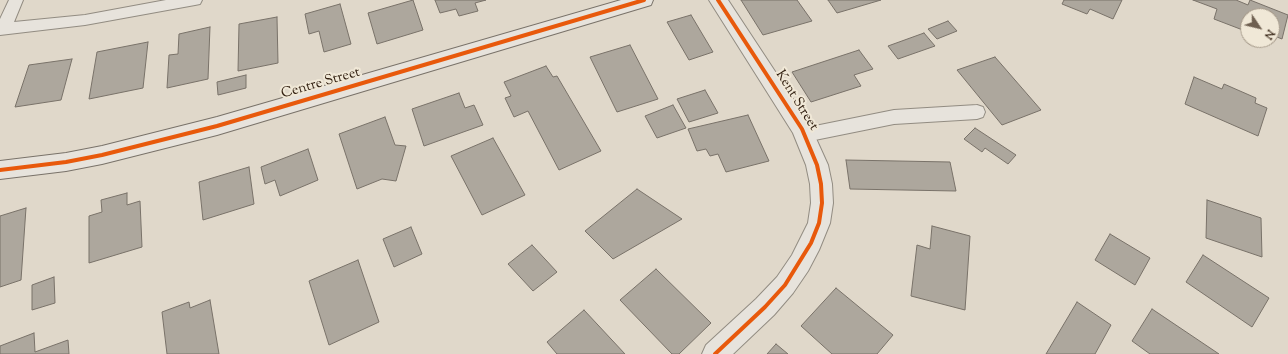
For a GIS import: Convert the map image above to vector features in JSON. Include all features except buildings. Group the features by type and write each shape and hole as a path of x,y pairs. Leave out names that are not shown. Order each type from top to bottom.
{"main road":[{"name":"Centre Street","path":"0,170 66,162 102,155 217,126 644,0"},
{"name":"Kent Street","path":"715,354 765,307 785,285 811,243 819,223 822,203 821,184 817,165 805,136 718,0"}],"lane":[{"path":"2,29 16,0"},
{"path":"2,29 85,20 195,0"},
{"path":"805,136 894,117 977,112"}],"cycle path":[{"path":"0,170 66,162 102,155 217,126 644,0"},
{"path":"715,354 765,307 785,285 811,243 819,223 822,203 821,184 817,165 802,129 718,0"}]}
